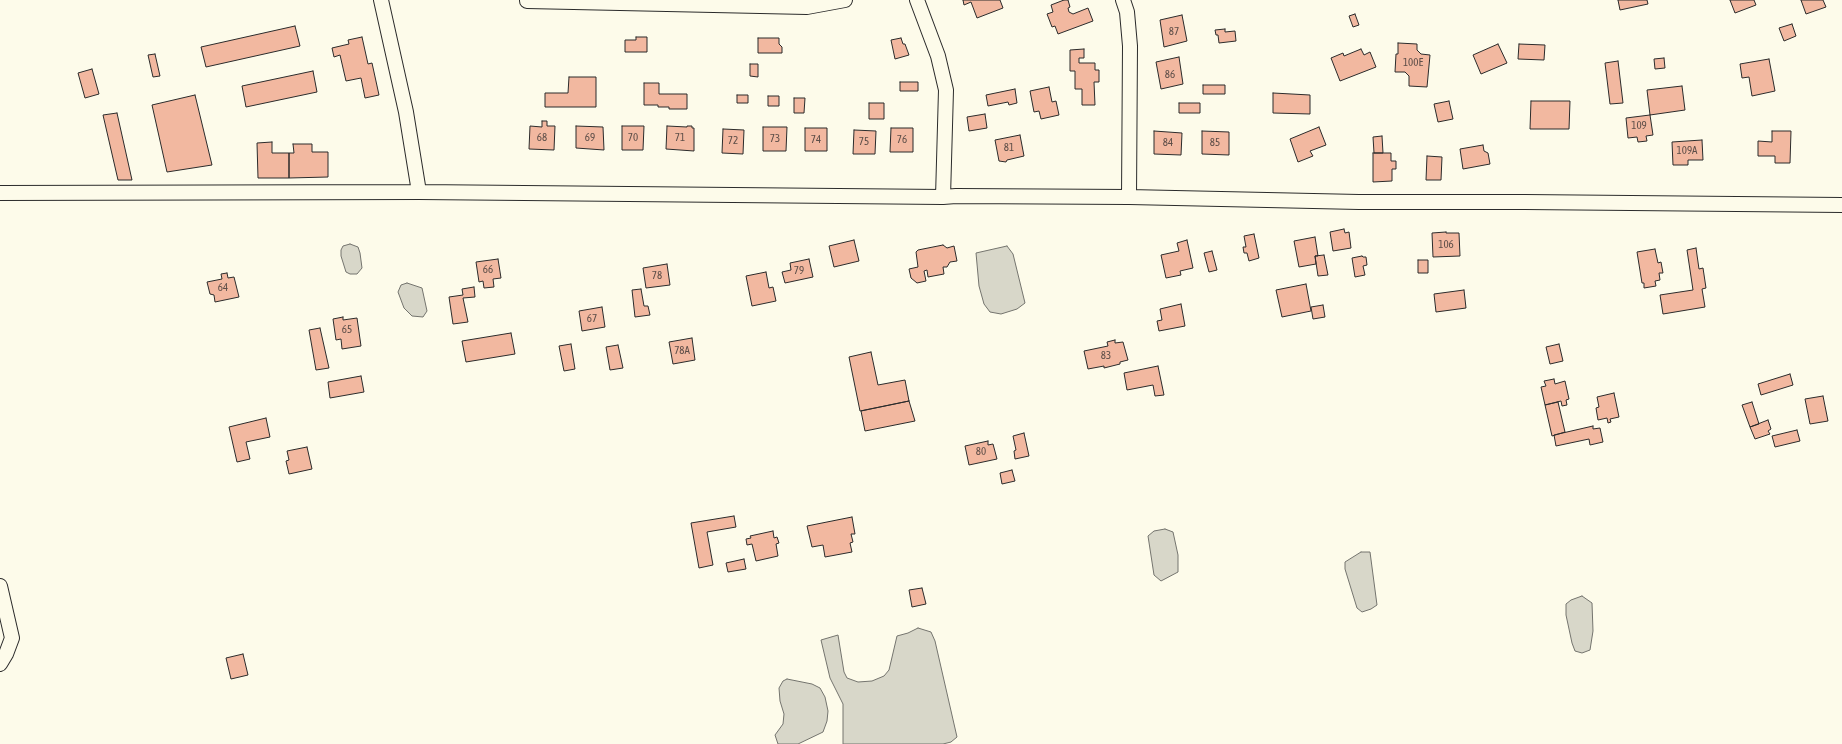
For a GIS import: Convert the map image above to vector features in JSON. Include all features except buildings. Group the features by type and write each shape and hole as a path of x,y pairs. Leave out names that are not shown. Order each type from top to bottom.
{"street":[{"path":"381,0 406,112 419,192"},
{"path":"527,1 807,7 845,0"},
{"path":"917,0 938,56 946,90 943,197"},
{"path":"1122,0 1127,12 1130,46 1128,197"},
{"path":"0,193 419,192 1842,205"},
{"path":"0,586 12,638 0,664"}],"shaded area":[{"path":"350,244 358,247 360,253 362,268 357,274 346,272 341,256 343,246"},
{"path":"1007,246 1013,254 1025,303 1017,309 1001,314 990,312 984,304 979,286 976,253"},
{"path":"407,283 422,288 427,311 423,317 412,316 404,308 398,292 401,285"},
{"path":"1165,529 1173,532 1178,555 1178,572 1161,581 1154,575 1148,536 1154,531"},
{"path":"1361,552 1370,552 1377,605 1362,612 1357,608 1345,569 1345,562"},
{"path":"1582,596 1592,603 1593,631 1590,650 1582,653 1575,651 1572,643 1566,615 1566,604"},
{"path":"918,628 931,632 935,641 957,737 951,742 943,744 843,744 843,704 830,678 821,640 838,635 844,672 847,678 858,682 872,681 884,676 889,670 897,636"},
{"path":"787,679 812,684 820,688 825,697 828,711 823,732 798,744 778,744 775,735 783,724 784,714 779,688 783,681"}]}
